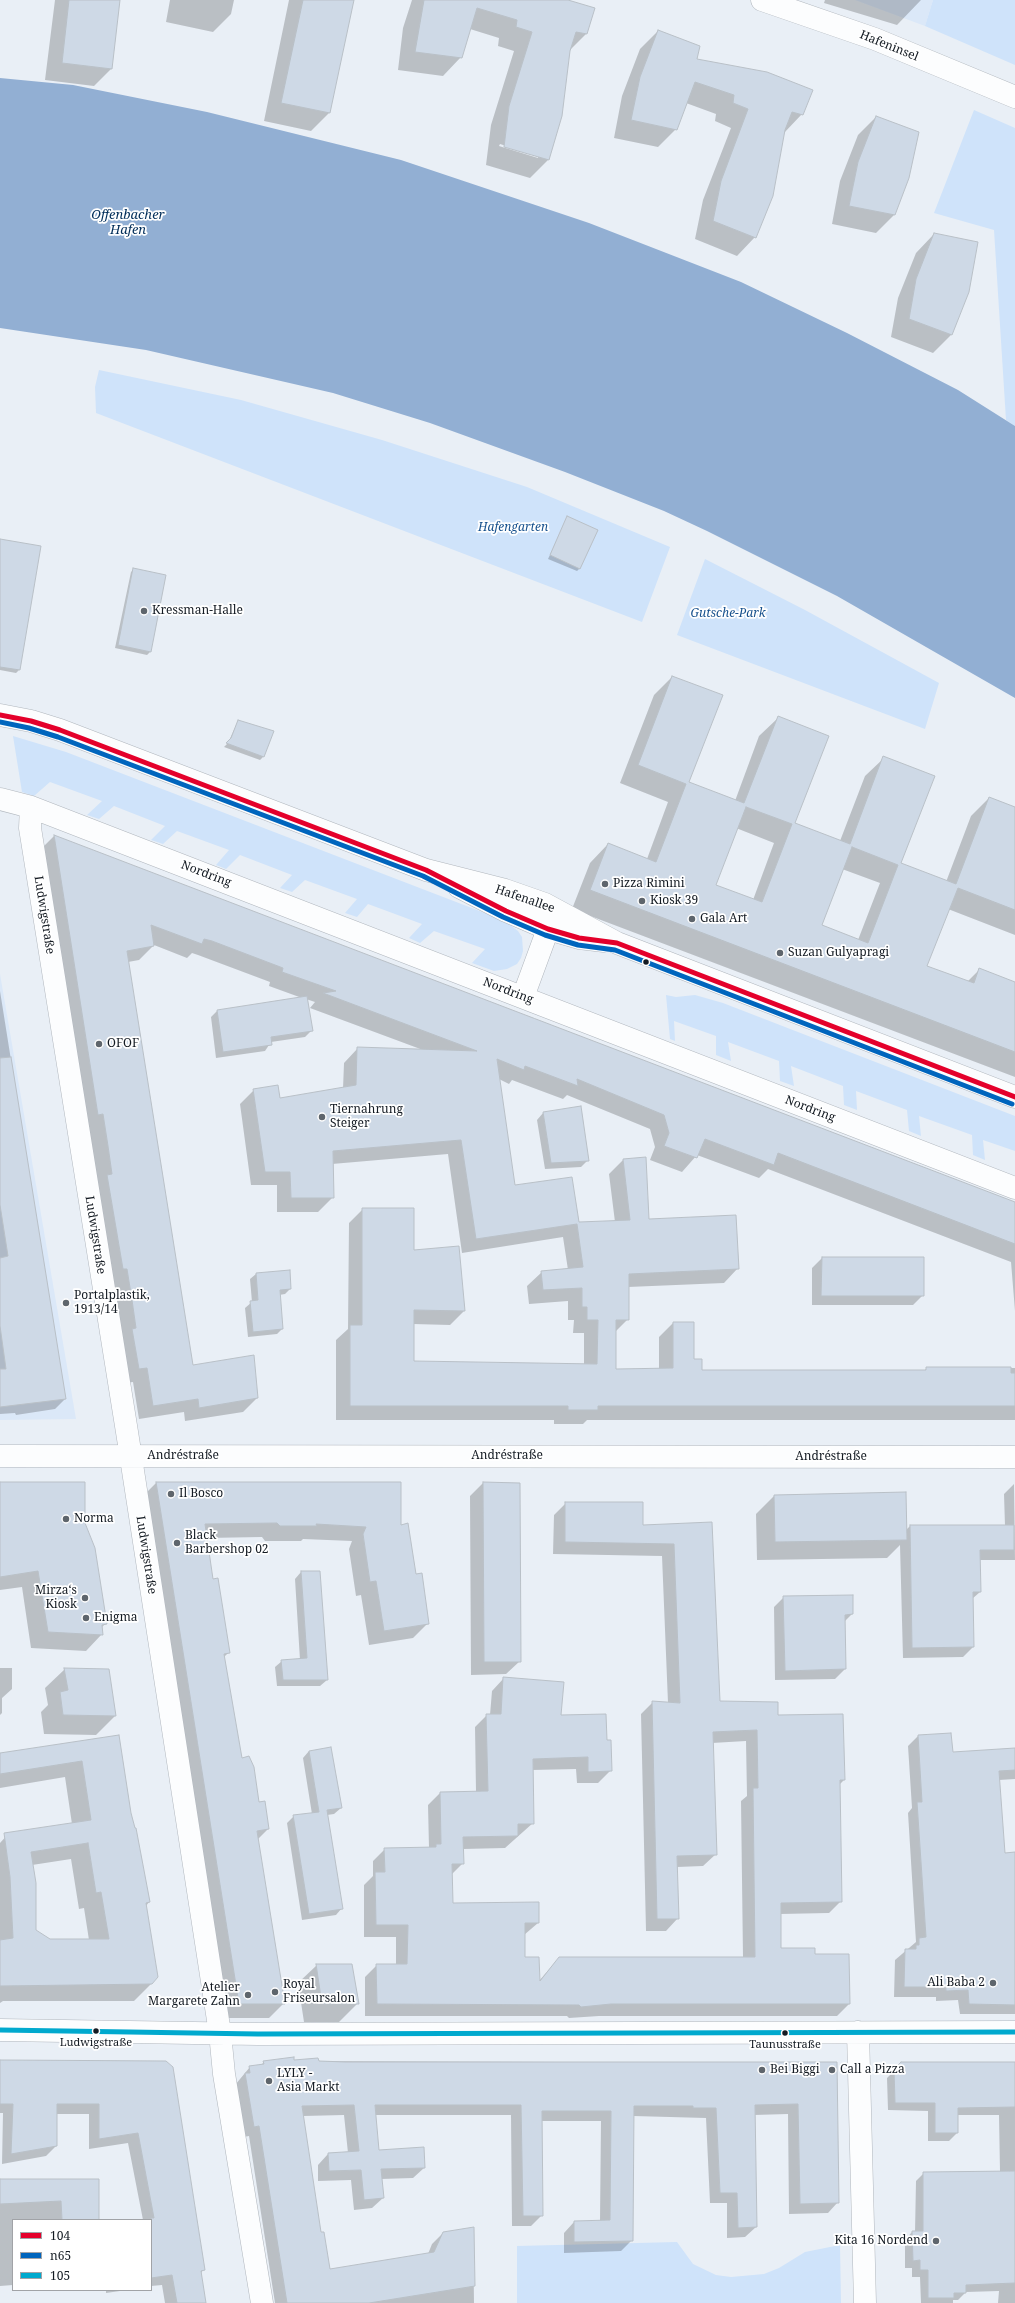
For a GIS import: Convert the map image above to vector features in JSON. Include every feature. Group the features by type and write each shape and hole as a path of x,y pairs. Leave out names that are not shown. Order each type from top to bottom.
{"street":[{"name":"Hafeninsel","path":"762,0 874,39 1015,97"},
{"name":"Hafenallee","path":"0,715 31,721 60,730 426,870 506,911 548,929 579,938 617,943"},
{"name":"Nordring","path":"0,799 31,807 1015,1188"},
{"name":"Ludwigstraße","path":"31,807 29,822 31,836 131,1456 220,2033 224,2074 262,2303"},
{"name":"Hafenallee","path":"426,870 505,890 545,904 617,943 1015,1097"},
{"path":"523,997 548,929"},
{"name":"Andréstraße","path":"0,1456 1015,1457"},
{"path":"0,2030 220,2033 1015,2032"},
{"path":"858,2032 865,2303"}],"shaded area":[{"path":"855,0 933,0 925,26"},
{"path":"0,974 76,1419 0,1420"}],"green space":[{"path":"933,0 1015,0 1015,65 925,26"},
{"path":"974,110 1015,128 1015,426 1006,420 994,230 934,213"},
{"name":"Hafengarten","path":"99,370 241,400 382,440 527,487 670,547 642,622 96,413 95,387"},
{"name":"Gutsche-Park","path":"705,559 805,610 939,683 925,729 677,635"},
{"path":"13,736 66,752 503,920 518,931 522,937 523,951 521,958 517,964 507,969 494,971 472,963 485,949 434,931 420,943 409,938 422,924 368,904 357,917 345,913 357,899 305,880 292,892 280,888 292,875 240,855 226,869 216,865 229,850 177,831 163,844 151,840 165,826 114,806 99,819 87,815 102,801 50,782 34,796 22,792"},
{"path":"666,995 676,997 695,995 723,1003 1015,1116 1015,1151 983,1140 985,1160 973,1155 972,1135 919,1116 921,1136 909,1131 907,1110 856,1091 857,1110 844,1105 843,1086 791,1066 794,1086 780,1081 779,1061 728,1042 731,1061 716,1055 716,1036 674,1021 675,1041 670,1039"},
{"path":"677,2242 693,2264 716,2275 731,2277 764,2274 779,2268 805,2252 840,2245 841,2303 517,2303 517,2246"}],"water":[{"name":"Offenbacher Hafen","path":"0,78 73,85 207,112 401,160 589,223 741,282 847,333 958,390 1015,426 1015,698 837,596 664,511 565,472 430,423 333,393 146,350 0,328"}],"building":[{"path":"69,0 120,0 112,69 62,63"},
{"path":"303,0 354,0 330,113 281,103"},
{"path":"424,0 568,0 595,8 587,34 576,32 570,51 562,116 549,160 504,147 509,106 532,32 516,27 517,20 477,8 462,58 415,52"},
{"path":"658,30 700,46 697,59 767,72 813,90 803,115 792,112 785,130 773,196 756,238 713,221 721,181 748,109 733,103 734,95 695,82 677,130 631,120 640,77"},
{"path":"876,116 919,132 909,178 895,215 849,206 858,162"},
{"path":"934,233 978,242 969,292 952,335 909,319 916,279"},
{"path":"567,516 598,530 580,569 550,555"},
{"path":"0,539 41,546 20,670 0,667"},
{"path":"133,568 166,575 151,652 118,645"},
{"path":"672,676 723,695 689,782 744,803 778,716 829,736 795,823 850,844 883,756 935,776 901,863 956,884 989,797 1015,807 1015,910 958,888 927,966 974,983 979,968 1015,982 1015,1052 590,890 608,843 656,862 686,784 638,765","holes":["746,807 792,824 762,902 716,885","852,847 898,865 868,943 822,925"]},
{"path":"238,720 274,731 264,757 226,743 231,738"},
{"path":"54,835 1015,1202 1015,1244 778,1153 774,1165 705,1139 697,1158 664,1146 669,1133 664,1115 577,1079 578,1086 525,1066 524,1070 497,1059 515,1185 572,1177 579,1222 630,1220 623,1159 646,1157 649,1219 736,1215 739,1269 629,1274 629,1320 616,1320 616,1369 673,1368 673,1322 694,1322 694,1359 702,1359 702,1370 926,1370 926,1367 1011,1367 1011,1373 1015,1373 1015,1406 598,1406 598,1410 568,1410 568,1406 350,1406 350,1325 362,1325 362,1208 414,1208 414,1250 459,1246 465,1311 414,1310 414,1361 597,1364 598,1320 587,1320 587,1307 582,1307 582,1288 543,1290 541,1271 583,1267 577,1224 476,1239 461,1140 333,1151 334,1198 291,1198 290,1172 265,1172 253,1089 278,1085 280,1098 356,1085 357,1047 477,1051 323,993 336,991 282,972 283,968 212,941 204,939 202,944 151,925 154,946 127,951 193,1365 254,1355 258,1398 199,1408 198,1399 153,1406 147,1368 139,1369 132,1329 136,1328 127,1269 123,1269 107,1175 112,1174 103,1114 98,1115"},
{"path":"307,996 313,1031 271,1037 272,1045 223,1052 217,1010"},
{"path":"11,1057 66,1399 0,1407 0,1369 6,1369 0,1326 0,1258 8,1256 0,1205 0,1058"},
{"path":"581,1106 589,1161 551,1163 543,1112"},
{"path":"822,1257 924,1257 924,1296 821,1296"},
{"path":"290,1270 291,1289 280,1290 283,1329 253,1332 250,1301 258,1300 256,1273"},
{"path":"0,1482 85,1482 85,1523 95,1548 107,1624 102,1625 103,1635 48,1632 38,1571 0,1577"},
{"path":"156,1482 401,1482 401,1525 408,1523 416,1574 422,1573 429,1624 384,1631 376,1581 370,1582 363,1534 366,1527 316,1524 317,1526 280,1526 277,1523 205,1524 213,1579 218,1578 230,1653 224,1654 242,1758 249,1756 254,1767 259,1802 265,1801 269,1829 257,1831 285,2004 239,2004"},
{"path":"483,1482 520,1483 521,1662 484,1662"},
{"path":"906,1492 907,1540 775,1542 774,1495"},
{"path":"565,1502 643,1502 643,1525 712,1522 720,1701 778,1702 778,1715 843,1714 845,1780 840,1780 842,1902 781,1903 781,1948 815,1948 815,1954 849,1954 850,2004 611,2004 581,2007 579,2005 377,2004 376,1964 407,1964 408,1925 376,1925 375,1872 385,1872 384,1848 436,1847 436,1844 441,1844 440,1792 488,1791 486,1714 501,1714 503,1677 564,1682 561,1715 606,1714 607,1740 611,1740 612,1771 588,1772 588,1757 533,1759 534,1824 518,1824 518,1836 463,1837 464,1864 452,1864 453,1903 539,1902 539,1923 525,1923 525,1957 539,1957 540,1981 559,1957 755,1957 753,1788 758,1788 757,1730 713,1732 717,1855 677,1856 679,1919 657,1919 652,1701 680,1703 674,1544 565,1542"},
{"path":"910,1525 1014,1525 1014,1550 980,1550 981,1592 973,1592 974,1647 912,1648"},
{"path":"301,1571 320,1571 328,1680 283,1680 281,1660 307,1658"},
{"path":"853,1595 853,1614 845,1615 846,1669 785,1671 783,1596"},
{"path":"64,1668 109,1669 116,1716 63,1715 60,1692 68,1690"},
{"path":"951,1733 953,1752 1015,1748 1015,1770 999,1771 1005,1853 1015,1852 1015,2005 969,2004 968,1990 946,1991 946,1987 904,1987 905,1949 916,1949 916,1945 919,1945 919,1938 926,1937 917,1802 922,1802 918,1735"},
{"path":"119,1735 131,1813 136,1828 150,1902 146,1903 158,1977 152,1984 0,1986 0,1940 13,1938 10,1877 4,1833 91,1820 82,1761 0,1774 0,1753","holes":["88,1843 96,1893 101,1892 109,1939 50,1939 36,1930 36,1883 31,1852"]},
{"path":"331,1747 342,1808 327,1810 343,1909 309,1914 293,1815 319,1812 309,1751"},
{"path":"316,1964 352,1964 359,2004 322,2004"},
{"path":"294,2057 294,2060 318,2058 319,2061 346,2062 837,2062 839,2203 800,2204 798,2104 755,2105 757,2227 738,2228 737,2193 720,2193 716,2108 693,2108 693,2106 634,2106 633,2241 574,2242 574,2221 610,2220 611,2111 542,2111 543,2216 523,2216 521,2105 375,2105 379,2150 424,2147 425,2168 381,2169 384,2198 364,2200 361,2170 329,2171 328,2153 359,2151 354,2105 302,2106 321,2232 324,2232 330,2269 434,2252 443,2232 474,2227 475,2286 369,2303 287,2303 259,2126 254,2127 245,2073 250,2073 249,2066 264,2064 263,2061"},
{"path":"0,2060 166,2061 173,2067 205,2270 201,2271 206,2303 177,2303 172,2275 152,2278 151,2218 154,2218 138,2133 99,2139 99,2104 57,2104 57,2146 11,2154 13,2104 0,2104"},
{"path":"901,2062 1015,2062 1015,2107 958,2108 958,2133 935,2133 935,2103 895,2103 894,2069"},
{"name":"Kita 16 Nordend","path":"1015,2171 1015,2283 966,2285 966,2293 954,2293 954,2298 928,2298 928,2270 920,2270 920,2260 913,2261 912,2231 923,2231 923,2172"},
{"path":"0,2179 99,2179 99,2219 62,2219 61,2201 0,2204"}],"transit line":[{"name":"104","path":"0,715 31,721 60,730 426,870 506,911 548,929 579,938 617,943 1015,1097"},
{"name":"n65","path":"0,722 29,728 58,737 423,876 503,917 545,935 578,945 615,950 1012,1104"},
{"name":"105","path":"0,2030 258,2034 1015,2032"}],"place":[{"name":"Kressman-Halle","path":"144,611"},
{"name":"Pizza Rimini","path":"605,884"},
{"name":"Kiosk 39","path":"642,901"},
{"name":"Gala Art","path":"692,919"},
{"name":"Suzan Gulyapragi","path":"780,953"},
{"name":"OFOF","path":"99,1044"},
{"name":"Tiernahrung Steiger","path":"322,1117"},
{"name":"Portalplastik, 1913/14","path":"66,1303"},
{"name":"Il Bosco","path":"171,1494"},
{"name":"Norma","path":"66,1519"},
{"name":"Black Barbershop 02","path":"177,1543"},
{"name":"Mirza‘s Kiosk","path":"85,1598"},
{"name":"Enigma","path":"86,1618"},
{"name":"Ali Baba 2","path":"993,1983"},
{"name":"Royal Friseursalon","path":"275,1992"},
{"name":"Atelier Margarete Zahn","path":"248,1995"},
{"name":"Ludwigstraße","path":"96,2031"},
{"name":"Taunusstraße","path":"785,2033"},
{"name":"Bei Biggi","path":"762,2070"},
{"name":"Call a Pizza","path":"832,2070"},
{"name":"LYLY - Asia Markt","path":"269,2081"},
{"name":"Kita 16 Nordend","path":"936,2241"}]}
